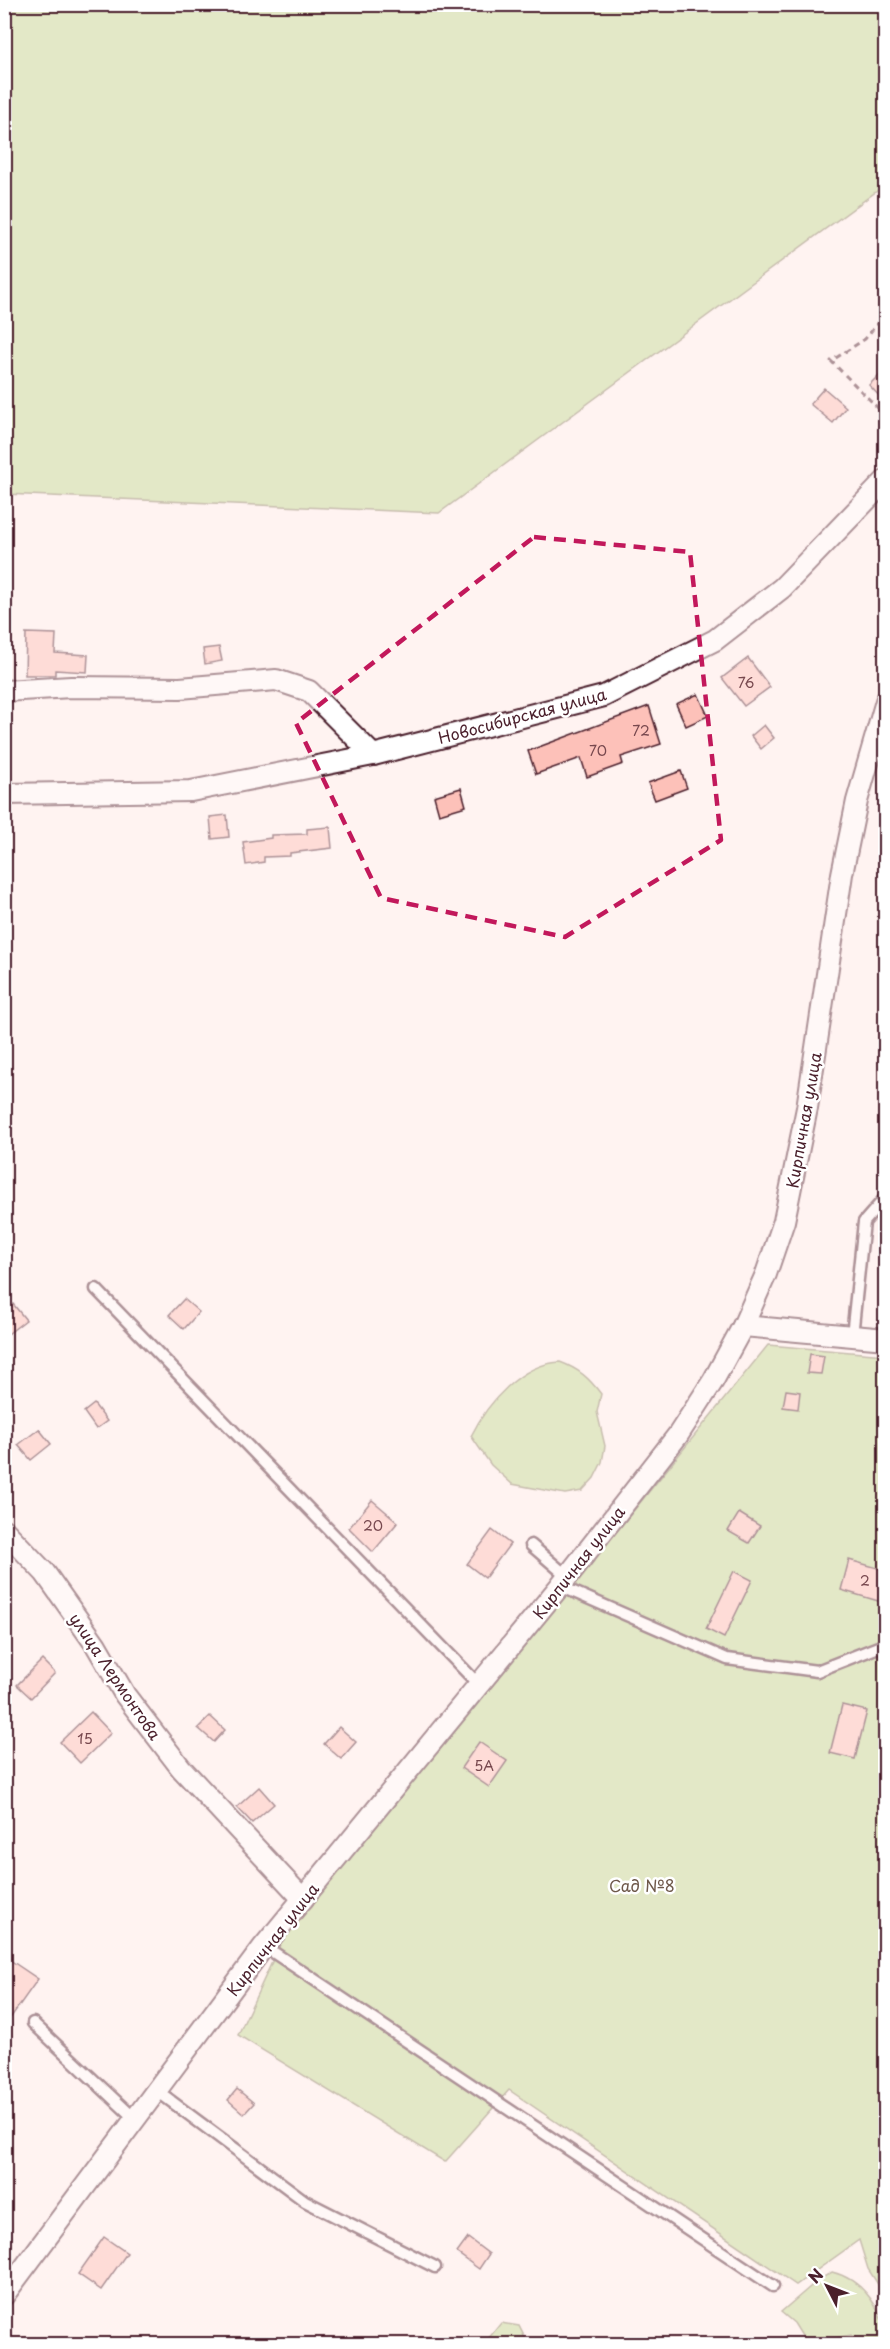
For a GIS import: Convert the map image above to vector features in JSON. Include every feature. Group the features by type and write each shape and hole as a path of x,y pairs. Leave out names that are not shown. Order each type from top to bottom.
{"street":[{"name":"Новосибирская улица","path":"4,794 191,791 373,755 604,696 716,640 782,588 885,480"},
{"path":"4,691 71,687 180,688 276,680 309,691 373,755"},
{"name":"Кирпичная улица","path":"4,2295 264,1946 564,1582 678,1435 713,1381 743,1326 766,1274 784,1221 807,1108 842,874 857,801 885,701"},
{"path":"743,1326 885,1339"},
{"name":"улица Лермонтова","path":"4,1530 45,1573 96,1645 125,1695 181,1768 303,1899"}],"lane":[{"path":"852,1336 864,1222 885,1197"},
{"path":"96,1289 479,1685"},
{"path":"531,1545 564,1582 727,1659 817,1671 885,1644"},
{"path":"264,1946 773,2286"},
{"path":"33,2023 134,2118"},
{"path":"156,2090 305,2201 435,2267"}],"path":[{"path":"885,312 864,339 831,361 885,417"}],"highlighted area":[{"path":"534,537 690,552 721,840 565,937 381,898 296,723"}],"green space":[{"path":"5,4 885,5 885,185 439,513 5,494"},
{"name":"Сад №8","path":"768,1345 885,1355 885,2295 868,2269 859,2240 796,2285 509,2090 445,2162 238,2035 286,1932 484,1695"},
{"path":"560,1362 583,1375 601,1394 597,1412 605,1446 602,1462 594,1478 582,1491 565,1494 512,1484 491,1465 471,1436 496,1398 519,1377 546,1364"},
{"path":"832,2272 854,2282 871,2299 882,2320 885,2344 864,2344 851,2335 834,2338 841,2344 807,2344 794,2323 781,2312 817,2281"},
{"path":"501,2323 519,2326 528,2344 484,2344"}],"building":[{"path":"885,369 885,402 869,385"},
{"path":"824,388 846,407 833,423 810,404"},
{"path":"26,633 56,634 55,653 88,655 87,672 55,670 55,675 25,675"},
{"path":"219,647 222,661 205,664 203,649"},
{"path":"748,658 770,687 744,706 722,678"},
{"path":"698,694 708,716 686,726 676,704"},
{"path":"649,706 661,744 621,757 623,764 587,777 581,758 536,774 528,751"},
{"path":"764,725 774,738 761,749 751,736"},
{"path":"681,771 687,788 655,800 648,783"},
{"path":"461,788 466,806 439,814 434,796"},
{"path":"227,815 229,837 212,839 210,817"},
{"path":"330,827 332,848 290,853 290,856 264,857 264,862 246,865 243,842 271,838 271,835 307,834 307,829"},
{"path":"184,1299 199,1312 184,1329 169,1315"},
{"path":"13,1304 26,1320 4,1337 4,1311"},
{"path":"810,1354 824,1356 821,1374 807,1373"},
{"path":"786,1390 800,1392 798,1409 783,1407"},
{"path":"94,1404 107,1421 96,1429 84,1412"},
{"path":"39,1429 51,1444 31,1460 18,1445"},
{"path":"372,1500 398,1522 373,1552 349,1528"},
{"path":"739,1513 760,1526 749,1543 728,1531"},
{"path":"492,1530 510,1544 485,1578 467,1564"},
{"path":"849,1560 885,1570 885,1603 841,1590"},
{"path":"734,1571 752,1580 724,1638 706,1629"},
{"path":"42,1660 55,1673 31,1698 17,1685"},
{"path":"842,1705 867,1711 855,1759 830,1753"},
{"path":"91,1712 111,1733 80,1763 60,1742"},
{"path":"210,1716 225,1730 214,1742 198,1728"},
{"path":"339,1727 356,1742 341,1759 324,1744"},
{"path":"479,1742 507,1761 489,1787 461,1768"},
{"path":"259,1787 274,1804 252,1823 237,1807"},
{"path":"4,1956 38,1979 4,2027"},
{"path":"237,2089 254,2103 244,2114 228,2100"},
{"path":"104,2237 127,2253 101,2290 78,2274"},
{"path":"468,2238 489,2254 479,2269 457,2253"}]}
